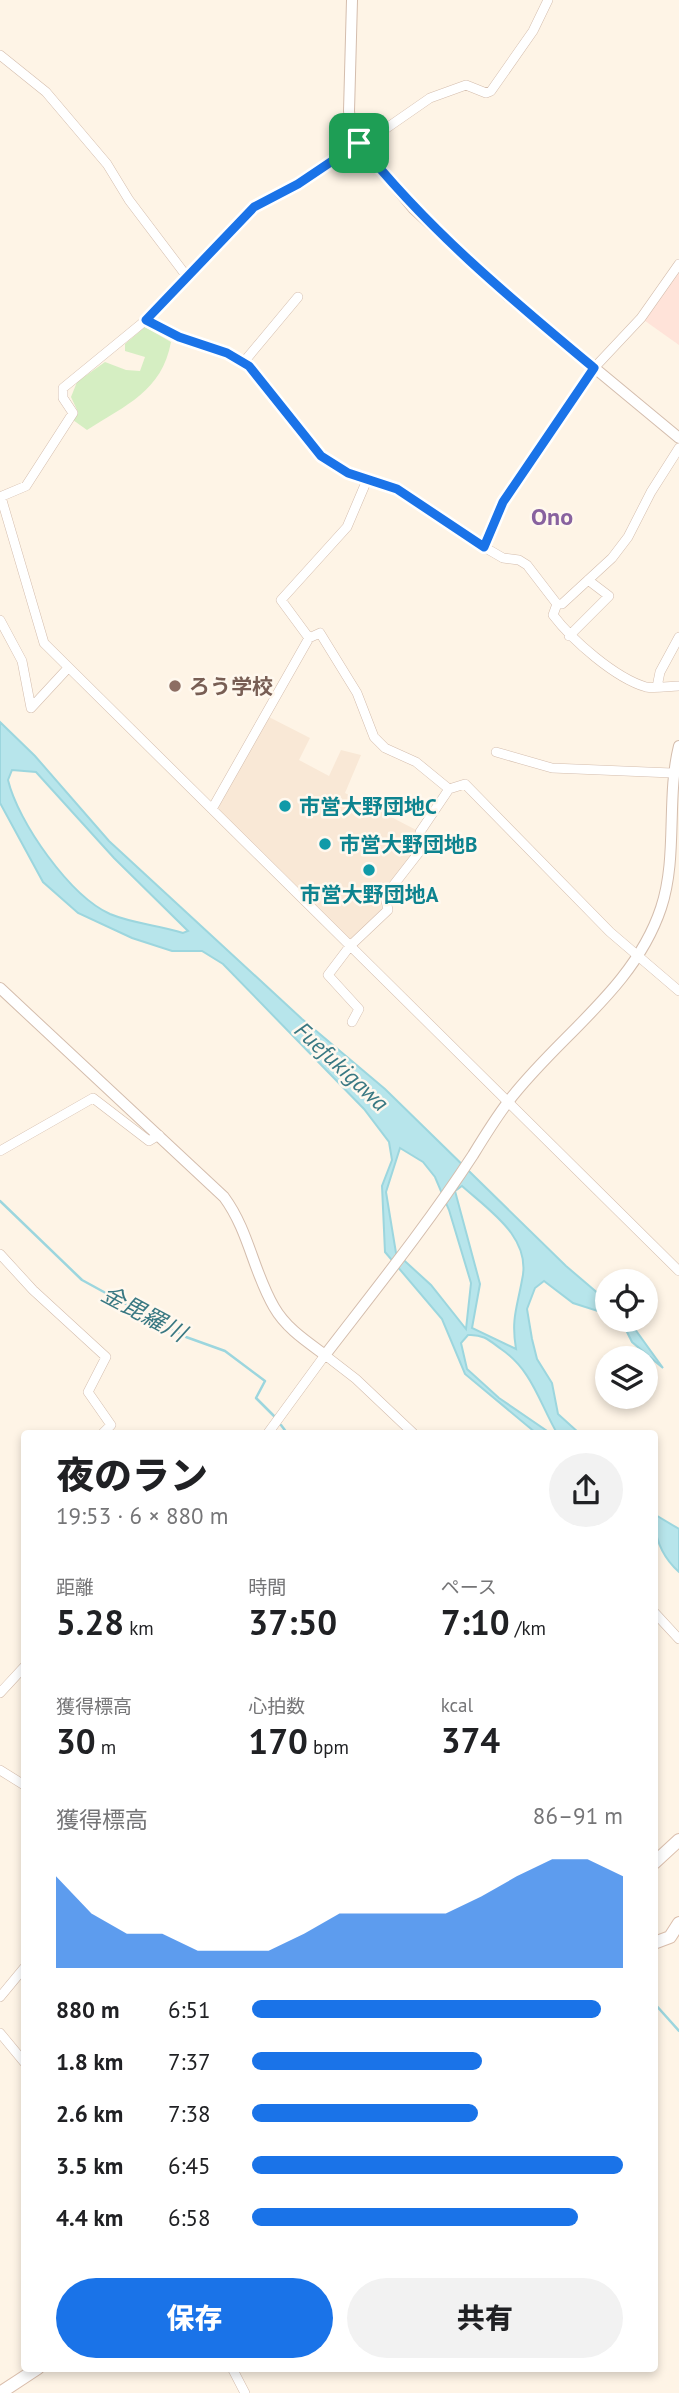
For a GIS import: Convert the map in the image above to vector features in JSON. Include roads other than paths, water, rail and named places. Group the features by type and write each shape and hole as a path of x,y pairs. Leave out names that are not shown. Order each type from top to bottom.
{"main road":[{"path":"658,1860 679,1840"},
{"path":"658,1942 670,1937 679,1923"},
{"path":"0,2393 32,2372"}],"street":[{"path":"352,0 349,111 351,129 359,143 413,208 509,297 679,438"},
{"path":"548,0 533,31 491,91 486,93 466,85 430,98 368,141 359,143 298,184 254,207 146,320 63,388 63,398 73,413 26,486 0,497 44,643 679,1271"},
{"path":"0,55 46,92 107,164 129,200 188,278"},
{"path":"484,547 503,502 594,368 640,318 679,264"},
{"path":"243,363 298,297"},
{"path":"146,320 179,337 227,353 243,363 305,433 321,456 367,480 397,489 484,547 527,565 557,604"},
{"path":"557,604 562,604 588,580 628,537 679,447"},
{"path":"309,638 281,600 347,527 367,480"},
{"path":"569,636 609,596 588,580"},
{"path":"557,604 553,615 569,636 594,657 642,685 679,686"},
{"path":"0,621 22,662 31,708 68,668"},
{"path":"212,809 309,638 320,633 357,693 374,737 385,748 416,762 449,789"},
{"path":"657,687 660,672 679,637"},
{"path":"270,1430 474,1153 507,1102 543,1060 608,995 636,956 661,908 666,883 679,746"},
{"path":"496,752 552,768 674,779"},
{"path":"352,1022 359,1009 328,975 350,946 388,910 386,896 420,851 420,832 449,789 465,784 636,956 679,991"},
{"path":"0,988 224,1197 242,1223 274,1306 299,1337 356,1378 410,1430"},
{"path":"0,1151 93,1098 149,1141 159,1135"},
{"path":"0,1254 33,1290 106,1356 88,1392 111,1425 106,1430"},
{"path":"658,1616 679,1639"},
{"path":"0,1693 21,1670"},
{"path":"0,1770 21,1783"},
{"path":"0,1997 21,1972"},
{"path":"0,2033 21,2058"},
{"path":"234,2372 246,2393"}],"water":[{"name":"Fuefukigawa","path":"0,722 35,756 109,841 302,1019 385,1089 566,1266 595,1291 595,1310 573,1303 544,1281 535,1288 527,1309 537,1359 552,1383 558,1414 576,1430 556,1430 528,1377 512,1357 486,1338 468,1335 461,1343 467,1369 499,1398 546,1430 532,1430 465,1374 442,1319 385,1252 382,1186 392,1160 389,1142 364,1109 223,964 202,951 172,951 132,938 78,913 43,882 0,803","holes":["12,770 36,772 114,858 188,931 183,933 110,914 79,891 63,875 34,836 8,780","400,1148 423,1162 435,1177 449,1210 471,1283 466,1329 431,1285 396,1253 386,1192","462,1186 496,1216 515,1238 521,1251 522,1280 514,1321 516,1349 472,1328 480,1284 455,1191"]},
{"path":"627,1332 637,1332 647,1346 637,1346"},
{"path":"658,1516 679,1529 679,1572 668,1559 660,1546"}],"waterway":[{"name":"金毘羅川","path":"0,1201 82,1280 186,1337 225,1351 265,1381 256,1398 274,1416"},
{"name":"金毘羅川","path":"281,1425 285,1430"},
{"name":"金毘羅川","path":"658,2007 679,2031"}],"place":[{"name":"ろう学校","path":"175,686"},
{"name":"市営大野団地C","path":"285,806"},
{"name":"市営大野団地B","path":"325,844"},
{"name":"市営大野団地A","path":"369,870"}],"district":[{"name":"Ono","path":"552,516"}]}
